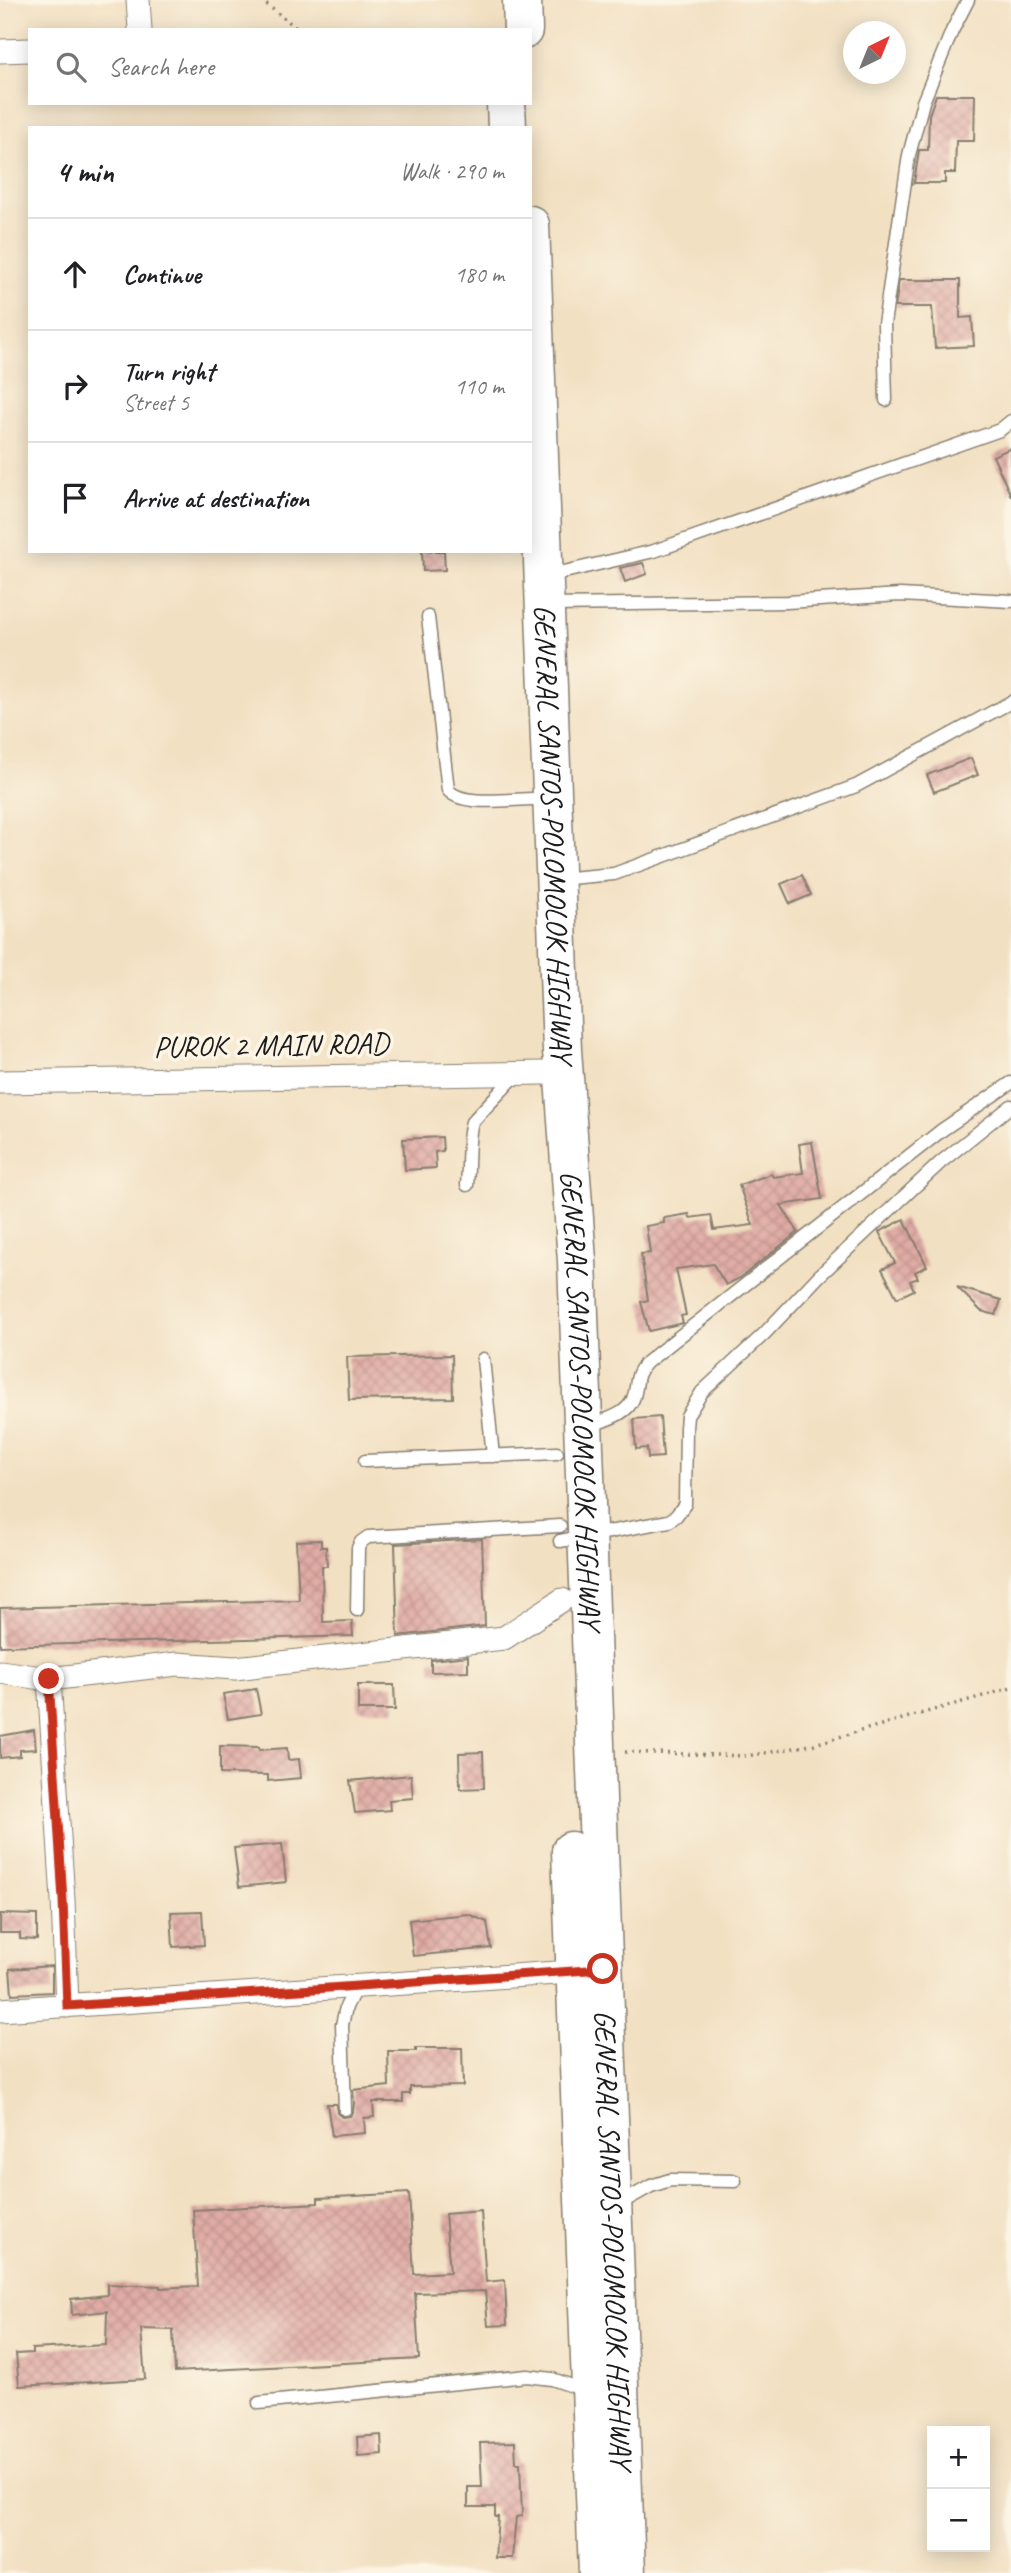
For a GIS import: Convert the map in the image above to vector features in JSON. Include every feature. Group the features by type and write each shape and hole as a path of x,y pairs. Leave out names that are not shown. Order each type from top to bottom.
{"highway":[{"path":"503,0 504,28"},
{"path":"522,0 523,28"},
{"path":"506,105 508,126"},
{"path":"526,105 527,126"},
{"name":"GENERAL SANTOS-POLOMOLOK HIGHWAY","path":"532,327 537,578 562,1050 577,1261 569,1535 594,1750 589,1971 612,2208 626,2573"},
{"path":"537,578 530,1073 570,1441"},
{"path":"569,1535 562,1600 589,1971 590,2392 598,2573"}],"street":[{"path":"138,0 140,28"},
{"path":"0,51 28,50"},
{"name":"PUROK 2 MAIN ROAD","path":"0,1082 530,1073"},
{"path":"0,1672 49,1679 177,1664 235,1668 504,1638 562,1600"},
{"path":"49,1679 67,2006"},
{"path":"0,2010 589,1971"}],"lane":[{"path":"886,400 884,324 909,155 923,102 952,31 968,0"},
{"path":"537,578 654,551 1000,430 1011,421"},
{"path":"537,578 787,602 900,595 1011,601"},
{"path":"428,617 449,790 453,796 464,800 533,799"},
{"path":"555,880 614,874 856,786 1011,702"},
{"path":"467,1185 469,1132 472,1122 530,1073"},
{"path":"365,1461 493,1456 570,1441 625,1410 634,1397 638,1375 647,1362 942,1130 1011,1083"},
{"path":"357,1610 358,1548 368,1537 569,1535 669,1521 676,1516 685,1504 687,1416 702,1392 764,1334 819,1276 941,1162 1011,1106"},
{"path":"484,1359 493,1456"},
{"path":"345,2109 342,2025 346,2007 356,1987"},
{"path":"612,2208 651,2186 670,2180 735,2180"},
{"path":"259,2403 527,2376 552,2379 590,2392"}],"path":[{"path":"261,0 296,28"},
{"path":"594,1750 747,1756 811,1745 1011,1688"}],"building":[{"path":"936,95 975,95 974,141 956,141 955,173 945,173 945,183 914,183 919,150 928,150 929,115"},
{"path":"899,280 960,280 960,318 972,317 974,346 935,348 932,307 895,307"},
{"path":"1011,448 1011,496 993,456"},
{"path":"422,553 444,553 445,570 423,571"},
{"path":"643,563 647,574 625,582 620,568"},
{"path":"971,758 978,775 934,792 927,775"},
{"path":"802,875 811,895 790,904 781,884"},
{"path":"442,1137 443,1151 435,1152 436,1168 405,1170 403,1139"},
{"path":"812,1142 822,1199 781,1205 798,1232 740,1278 726,1285 713,1264 676,1269 686,1315 681,1316 683,1323 649,1331 641,1302 648,1300 641,1254 650,1253 646,1226 664,1223 664,1218 689,1214 690,1218 711,1215 714,1230 753,1225 739,1185 771,1174 773,1177 803,1173 799,1144"},
{"path":"904,1219 927,1266 915,1272 918,1278 910,1281 914,1290 897,1298 882,1269 895,1263 879,1232"},
{"path":"957,1287 1001,1300 996,1315 981,1311"},
{"path":"452,1355 453,1398 349,1400 347,1357"},
{"path":"660,1417 663,1457 648,1458 647,1448 636,1449 634,1419"},
{"path":"482,1539 485,1626 398,1636 395,1544"},
{"path":"321,1540 321,1547 326,1547 327,1566 322,1566 323,1622 352,1621 353,1636 0,1646 0,1608 299,1600 296,1541"},
{"path":"468,1656 468,1671 431,1672 431,1660"},
{"path":"358,1685 394,1685 395,1710 358,1710"},
{"path":"256,1689 261,1714 228,1719 223,1694"},
{"path":"34,1730 36,1749 20,1750 20,1756 0,1758 0,1736"},
{"path":"220,1746 259,1747 259,1750 287,1748 288,1760 299,1759 301,1778 268,1781 268,1775 220,1774"},
{"path":"483,1752 484,1788 460,1789 459,1753"},
{"path":"411,1775 413,1798 389,1800 390,1810 355,1813 350,1781"},
{"path":"282,1844 286,1882 239,1887 234,1848"},
{"path":"202,1911 204,1945 173,1947 171,1912"},
{"path":"0,1914 37,1915 37,1940 20,1939 20,1933 0,1933"},
{"path":"468,1914 487,1922 491,1948 413,1956 409,1920"},
{"path":"52,1966 52,1992 12,1994 10,1969"},
{"path":"416,2048 462,2048 463,2086 410,2087 410,2094 403,2094 403,2102 373,2102 374,2117 364,2118 365,2133 332,2136 327,2104 336,2104 337,2113 342,2117 350,2116 356,2103 353,2090 389,2086 388,2051 416,2051"},
{"path":"409,2193 414,2274 450,2272 445,2214 481,2211 486,2282 505,2280 507,2325 488,2326 485,2291 415,2293 419,2359 175,2372 173,2330 141,2329 145,2379 19,2386 16,2354 32,2353 32,2349 106,2345 107,2311 72,2315 71,2299 107,2295 107,2284 160,2288 198,2286 193,2210 318,2203 318,2198"},
{"path":"381,2435 382,2454 358,2456 357,2437"},
{"path":"515,2442 516,2463 520,2463 522,2516 516,2517 512,2558 495,2558 498,2517 495,2517 495,2507 468,2507 468,2487 482,2487 480,2443"}],"route":[{"path":"49,1679 67,2006 603,1969"}]}
